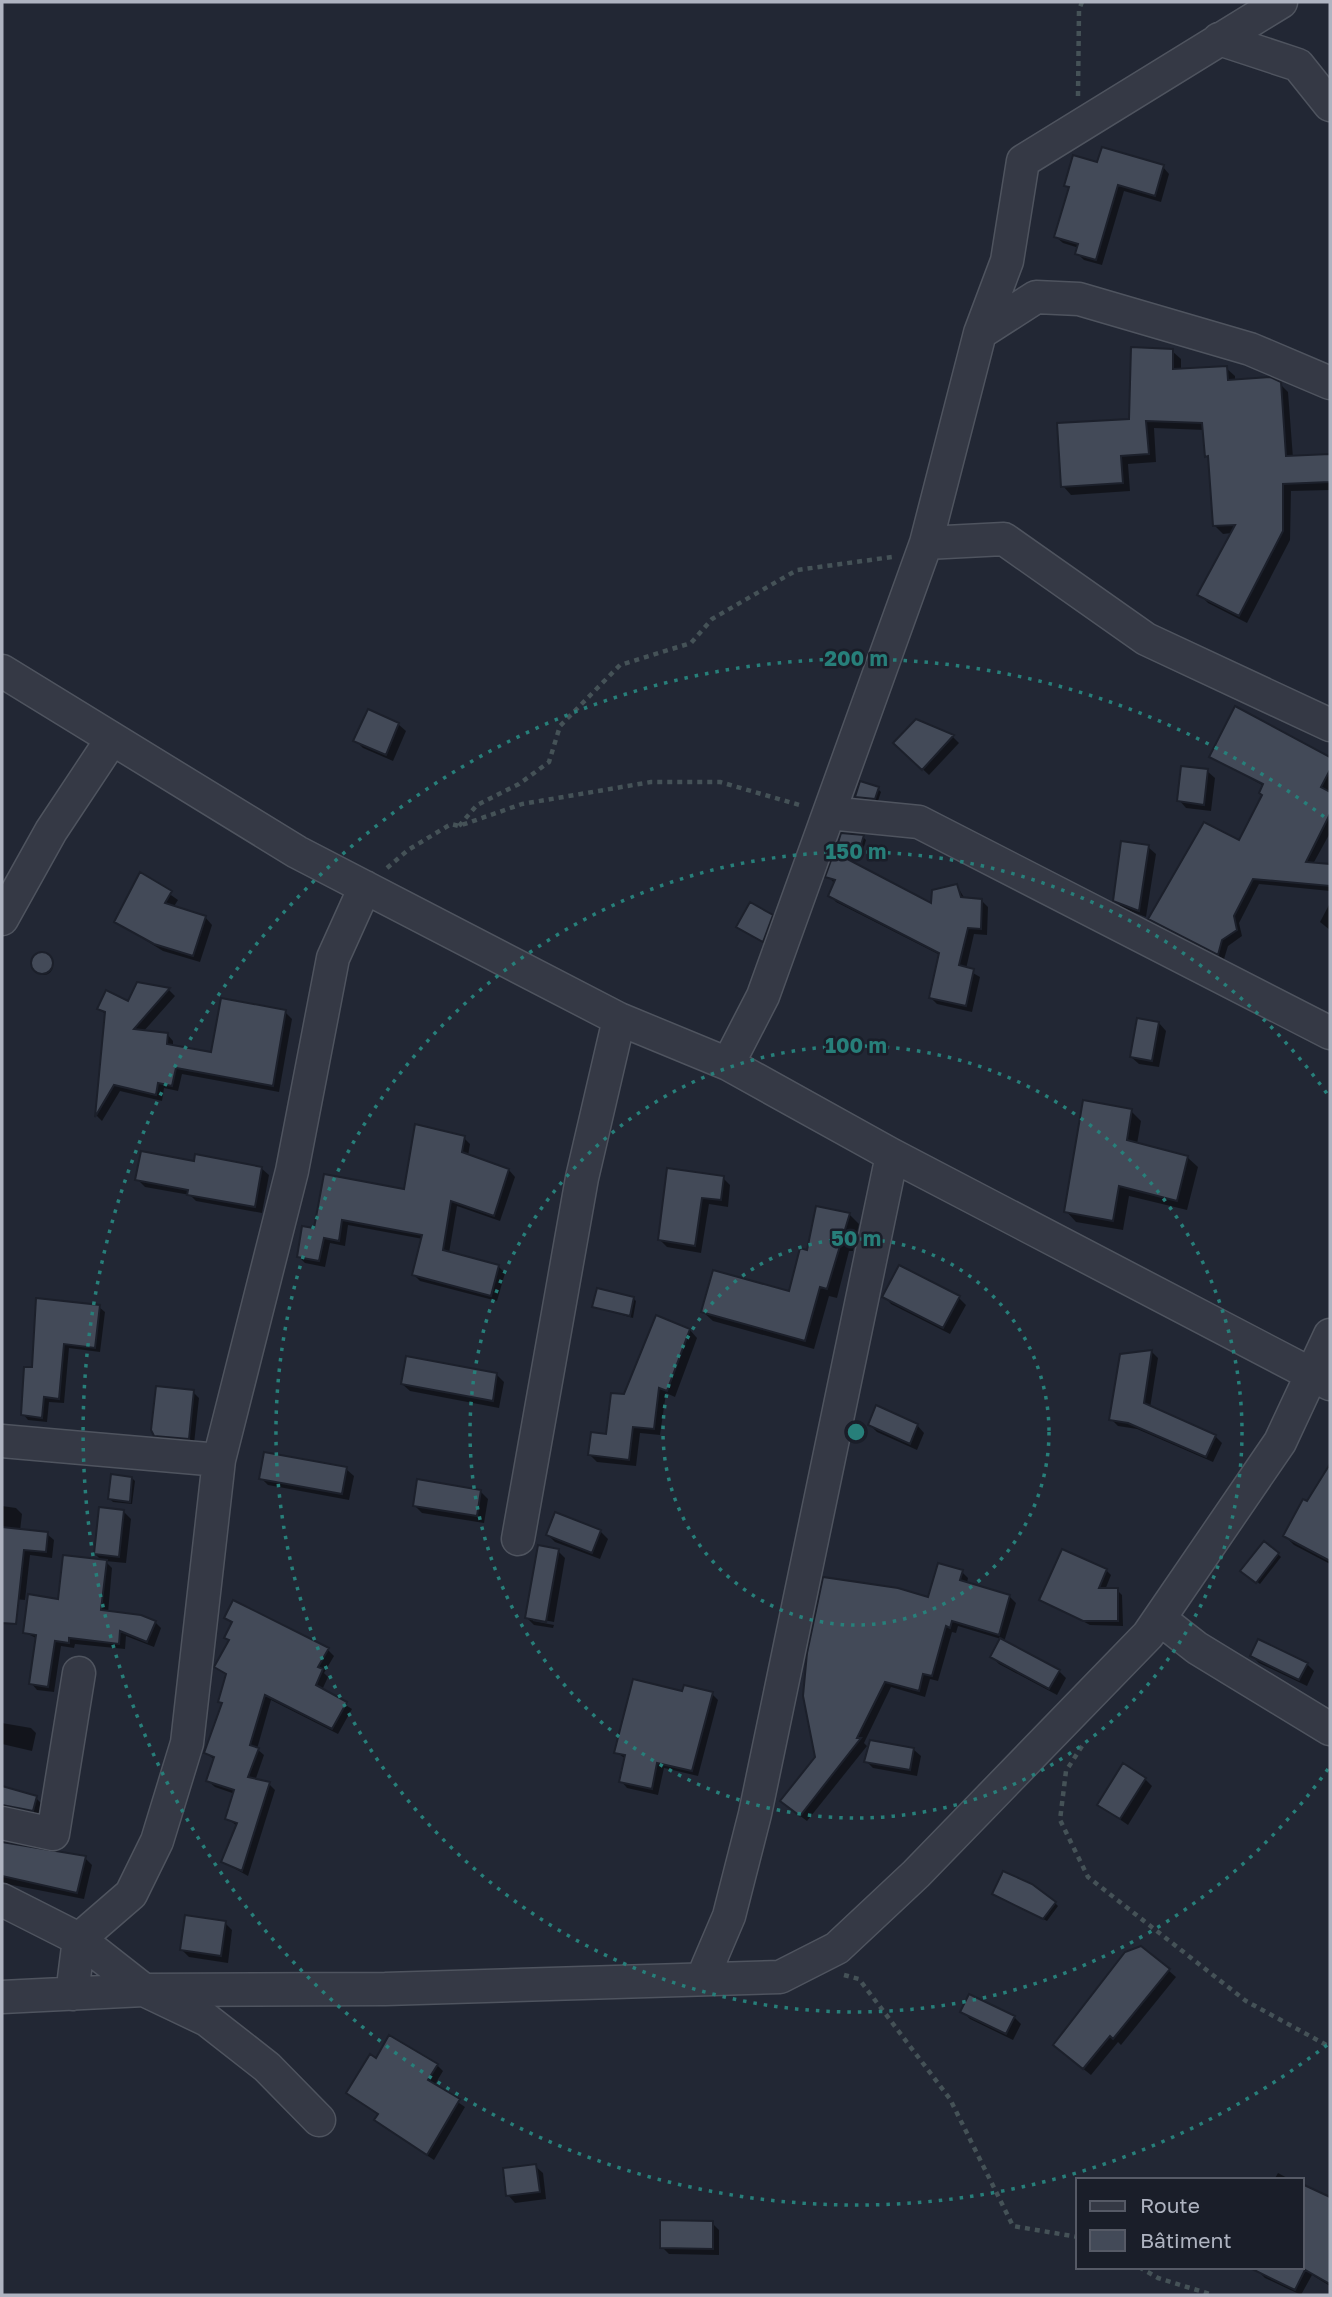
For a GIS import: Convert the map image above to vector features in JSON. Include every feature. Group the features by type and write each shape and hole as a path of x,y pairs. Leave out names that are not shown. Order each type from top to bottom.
{"street":[{"path":"728,1064 763,996 924,549 980,333 1007,261 1023,161 1281,2"},
{"path":"1219,39 1298,65 1330,105"},
{"path":"980,333 1036,297 1079,299 1250,349 1330,383"},
{"path":"924,549 1004,539 1146,639 1330,724"},
{"path":"2,671 298,852 619,1019 728,1064 892,1155 1321,1380"},
{"path":"2,919 51,831 113,739"},
{"path":"829,813 919,822 1330,1033"},
{"path":"72,1994 79,1939 131,1894 157,1841 187,1743 219,1460 292,1171 334,958 365,887"},
{"path":"517,1539 582,1178 619,1019"},
{"path":"703,1977 729,1916 755,1814 892,1155"},
{"path":"2,1997 144,1990 371,1989 703,1977 780,1977 837,1948 916,1874 1160,1619 1321,1380 1330,1335"},
{"path":"2,1441 219,1460"},
{"path":"1160,1619 1197,1648 1330,1729"},
{"path":"2,1823 52,1834 79,1672"},
{"path":"2,1900 79,1939 144,1990 207,2020 267,2067 319,2120"}],"path":[{"path":"1076,128 1079,10 1082,2"},
{"path":"459,826 477,805 519,784 549,762 559,726 620,665 691,643 712,619 797,570 924,549"},
{"path":"365,887 408,850 451,824 459,826 522,804 651,782 720,782 829,813"},
{"path":"1086,1740 1066,1771 1060,1820 1088,1877 1246,2001 1330,2047"},
{"path":"812,1961 827,1970 859,1979 950,2099 1013,2225 1076,2237"},
{"path":"1142,2269 1157,2278 1213,2295"}],"building":[{"path":"1102,147 1164,165 1155,196 1118,185 1096,260 1075,254 1078,244 1054,237 1069,187 1064,186 1073,155 1097,162"},
{"path":"1131,347 1173,349 1173,369 1227,366 1228,380 1270,377 1281,382 1286,456 1330,454 1330,482 1283,484 1283,531 1239,616 1197,595 1235,525 1213,526 1208,456 1205,457 1202,423 1146,421 1149,454 1121,456 1123,483 1061,487 1057,423 1129,419"},
{"path":"1235,706 1330,757 1330,770 1321,787 1330,792 1330,814 1306,862 1330,864 1330,886 1253,879 1234,916 1237,930 1222,940 1218,955 1148,919 1204,822 1239,840 1262,795 1259,793 1263,784 1209,757"},
{"path":"368,709 399,723 386,755 353,741"},
{"path":"916,719 954,735 922,770 893,743"},
{"path":"1181,766 1208,769 1204,805 1177,801"},
{"path":"860,781 879,787 875,799 855,797"},
{"path":"841,833 864,835 858,855 840,850 841,846 837,846"},
{"path":"1121,841 1149,845 1139,911 1113,901"},
{"path":"834,852 931,903 932,890 957,884 961,897 982,899 981,929 968,928 959,965 974,969 966,1006 929,998 939,953 828,896 835,880 825,877"},
{"path":"140,872 172,891 165,903 206,916 193,956 154,944 114,922"},
{"path":"750,902 773,915 763,942 736,927"},
{"path":"42,952 52,959 53,963 46,973 42,974 32,967 31,963 38,953"},
{"path":"137,982 170,988 134,1029 168,1033 167,1044 211,1052 221,998 286,1010 273,1086 176,1068 172,1086 158,1083 156,1095 114,1085 95,1117 105,1012 97,1009 106,990 128,1001"},
{"path":"1137,1018 1159,1022 1152,1061 1130,1057"},
{"path":"1083,1100 1132,1109 1127,1140 1188,1156 1177,1201 1119,1186 1113,1221 1064,1212"},
{"path":"415,1124 465,1136 462,1152 509,1169 494,1216 451,1201 443,1250 499,1265 491,1296 412,1275 422,1235 342,1220 339,1241 324,1238 319,1261 297,1257 302,1226 314,1228 324,1174 404,1189"},
{"path":"141,1151 194,1161 195,1154 262,1167 255,1207 187,1195 188,1190 135,1180"},
{"path":"667,1168 724,1176 721,1200 702,1198 695,1246 658,1240"},
{"path":"816,1206 850,1213 827,1289 820,1287 805,1341 701,1312 713,1270 789,1291 800,1248 807,1250"},
{"path":"899,1265 960,1296 943,1328 882,1297"},
{"path":"597,1288 634,1297 630,1316 592,1307"},
{"path":"36,1298 100,1305 95,1348 64,1344 59,1399 44,1397 42,1418 21,1415 24,1367 32,1367"},
{"path":"656,1315 690,1329 667,1391 659,1388 654,1429 633,1427 629,1460 588,1455 591,1432 606,1434 611,1393 624,1394"},
{"path":"1152,1350 1144,1403 1216,1435 1206,1457 1128,1423 1109,1420 1120,1354"},
{"path":"406,1356 497,1373 493,1401 401,1384"},
{"path":"156,1386 194,1390 189,1439 154,1436 151,1430"},
{"path":"876,1405 918,1424 910,1444 868,1425"},
{"path":"264,1452 347,1467 342,1494 259,1479"},
{"path":"1330,1464 1330,1561 1283,1536 1303,1499 1307,1501"},
{"path":"111,1474 132,1477 130,1502 108,1499"},
{"path":"417,1479 481,1490 477,1516 413,1506"},
{"path":"99,1507 124,1510 119,1557 94,1554"},
{"path":"555,1512 601,1530 592,1553 546,1535"},
{"path":"2,1527 48,1532 46,1552 24,1550 16,1624 2,1623"},
{"path":"1264,1541 1279,1553 1256,1583 1240,1571"},
{"path":"538,1545 559,1549 546,1622 525,1618"},
{"path":"1062,1549 1107,1569 1099,1588 1118,1588 1118,1621 1083,1621 1039,1600"},
{"path":"63,1555 107,1560 101,1610 141,1615 156,1621 147,1642 120,1631 119,1644 69,1638 69,1643 55,1641 48,1687 29,1684 36,1635 23,1633 28,1594 58,1599"},
{"path":"938,1563 963,1570 960,1580 1010,1595 999,1635 952,1621 950,1628 946,1626 932,1676 923,1674 919,1691 885,1682 857,1738 861,1738 800,1816 780,1801 815,1757 803,1696 807,1653 823,1577 898,1588 928,1597"},
{"path":"233,1600 329,1648 318,1667 323,1669 316,1685 347,1702 332,1729 265,1695 250,1745 259,1748 248,1777 270,1782 242,1871 221,1862 237,1823 225,1819 234,1790 206,1781 214,1757 204,1753 222,1703 218,1702 226,1674 214,1667 229,1640 224,1638 232,1622 224,1618"},
{"path":"1000,1638 1060,1670 1049,1689 990,1657"},
{"path":"1258,1639 1308,1663 1299,1680 1250,1656"},
{"path":"633,1679 682,1691 684,1685 713,1692 692,1771 657,1763 652,1789 619,1782 625,1755 614,1753"},
{"path":"870,1740 914,1748 910,1770 864,1762"},
{"path":"1123,1763 1146,1778 1120,1819 1097,1805"},
{"path":"2,1786 37,1796 33,1811 2,1805"},
{"path":"2,1842 86,1856 77,1893 2,1876"},
{"path":"1003,1871 1032,1884 1056,1902 1043,1919 992,1894"},
{"path":"185,1915 226,1921 221,1956 180,1950"},
{"path":"1141,1946 1170,1969 1113,2039 1110,2036 1083,2069 1053,2045 1125,1952"},
{"path":"969,1994 1015,2016 1006,2034 960,2012"},
{"path":"389,2035 438,2064 428,2080 460,2099 427,2155 374,2120 378,2114 346,2093 370,2054 376,2058"},
{"path":"536,2164 540,2192 506,2196 503,2168"},
{"path":"1304,2185 1330,2197 1330,2284 1305,2270 1295,2290 1252,2269 1304,2269"},
{"path":"660,2220 713,2221 713,2249 660,2248"}]}
